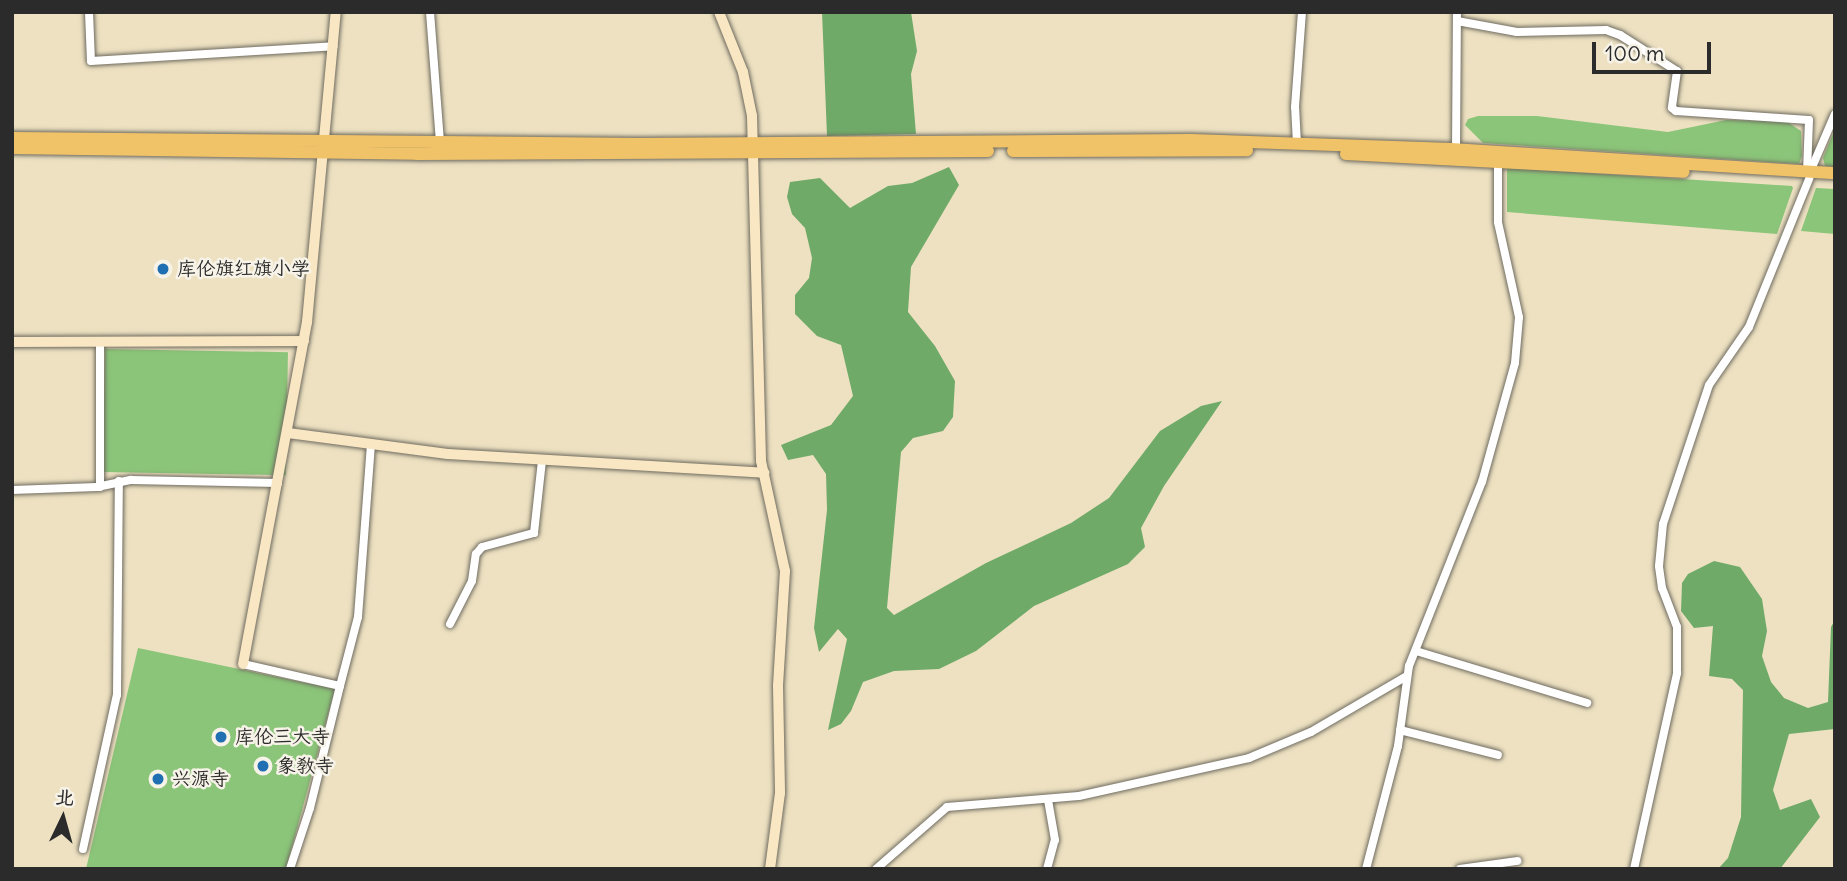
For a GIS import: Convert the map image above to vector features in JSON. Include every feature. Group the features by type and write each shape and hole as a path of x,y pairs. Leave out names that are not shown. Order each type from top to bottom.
{"main road":[{"path":"12,138 327,147 440,142 754,148 1297,144 1456,149 1808,174 1835,181"},
{"path":"12,149 1179,149 1835,173"}],"street":[{"path":"89,12 91,61 334,46"},
{"path":"336,12 327,147 304,341 243,664 340,686"},
{"path":"430,12 440,142"},
{"path":"719,12 746,84 754,148 758,396 764,473 786,588 778,686 780,793 770,869"},
{"path":"1297,144 1295,107 1302,12"},
{"path":"1456,149 1457,17 1517,32 1606,30 1620,35 1677,71 1672,108 1676,111 1809,120 1808,174"},
{"path":"1634,869 1677,673 1678,626 1662,588 1659,566 1662,524 1709,385 1748,327 1808,174 1835,114"},
{"path":"1366,869 1400,730 1407,676 1482,482 1515,363 1519,317 1498,222 1498,161"},
{"path":"100,341 100,487"},
{"path":"12,342 304,341"},
{"path":"288,433 371,444 542,460 764,473"},
{"path":"289,869 310,808 358,617 371,444"},
{"path":"450,624 472,581 476,554 482,547 534,533 538,526 542,460"},
{"path":"12,490 100,487 119,481 278,483"},
{"path":"83,849 117,695 119,481"},
{"path":"1416,651 1587,704"},
{"path":"876,869 947,807 1048,800 1250,758 1311,732 1407,676"},
{"path":"1400,730 1498,755"},
{"path":"1047,869 1055,840 1048,800"},
{"path":"1460,869 1517,861"}],"green space":[{"path":"822,12 911,12 917,51 911,74 916,134 827,136"},
{"path":"1478,116 1537,116 1668,132 1726,120 1786,121 1801,131 1802,156 1799,164 1483,143 1465,125 1468,119"},
{"path":"1835,129 1835,167 1825,166 1823,158"},
{"path":"949,167 959,185 911,267 908,312 935,346 955,381 953,417 943,431 913,438 901,452 887,608 894,615 986,563 1071,523 1109,498 1160,431 1201,406 1222,401 1164,486 1141,528 1145,547 1128,564 1034,606 976,651 939,669 894,671 863,682 851,711 841,724 828,730 847,639 838,629 819,652 814,628 827,510 826,474 813,455 788,460 781,445 831,425 853,396 841,345 817,336 795,314 795,295 809,278 812,258 805,228 792,214 787,197 790,182 820,178 850,208 888,186 912,183"},
{"path":"1507,168 1793,188 1777,234 1507,212"},
{"path":"1816,188 1835,189 1835,234 1801,231"},
{"path":"105,349 288,352 286,475 103,472"},
{"path":"1714,561 1740,567 1762,599 1767,631 1762,656 1771,682 1784,698 1808,708 1828,702 1831,627 1835,620 1835,729 1789,734 1773,790 1780,810 1811,799 1820,817 1780,869 1718,869 1728,858 1741,817 1743,690 1732,679 1709,676 1713,626 1694,628 1681,611 1682,583 1688,574"},
{"name":"库伦三大寺","path":"138,648 335,689 286,869 86,869"}],"place":[{"name":"库伦旗红旗小学","path":"163,269"},
{"name":"库伦三大寺","path":"221,737"},
{"name":"象教寺","path":"263,766"},
{"name":"兴源寺","path":"158,779"}]}
